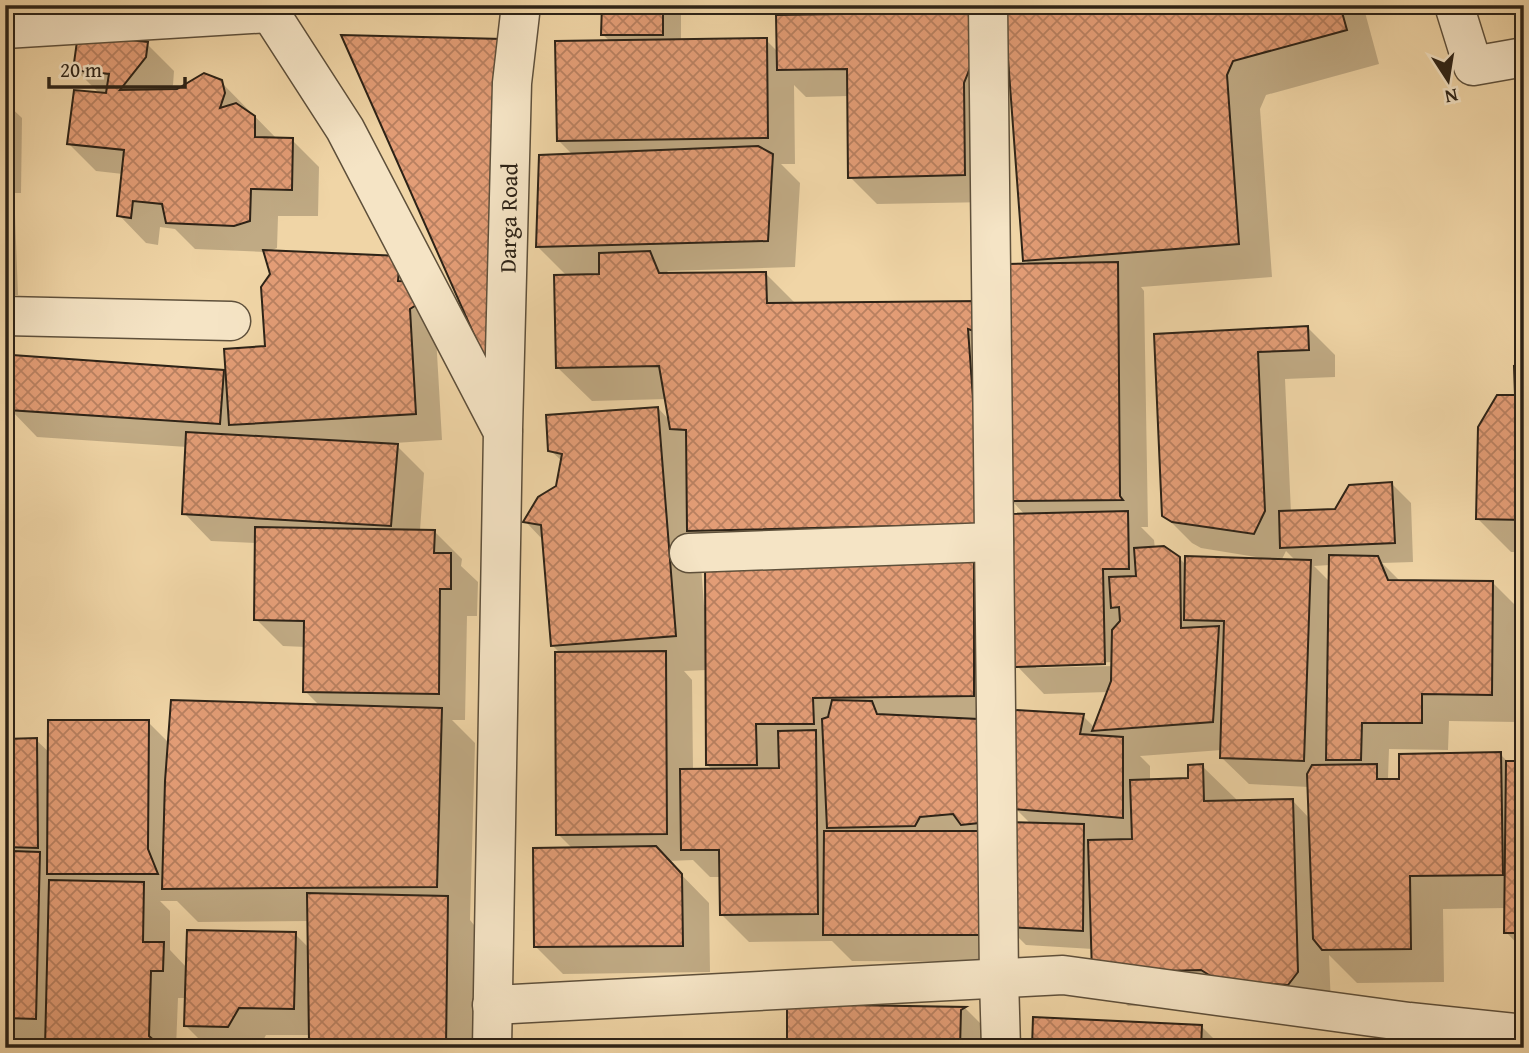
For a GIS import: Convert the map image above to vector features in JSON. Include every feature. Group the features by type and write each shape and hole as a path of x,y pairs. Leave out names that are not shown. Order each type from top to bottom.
{"street":[{"name":"Darga Road","path":"492,1048 512,83 521,5"},
{"path":"988,5 1001,1048"},
{"path":"1454,5 1473,66 1524,57"},
{"path":"5,29 267,9 345,129 503,432"},
{"path":"5,316 231,321"},
{"path":"689,553 994,542"},
{"path":"492,1005 1063,975 1409,1035 1524,1034"}],"building":[{"path":"602,5 663,5 663,35 601,35"},
{"path":"1004,5 1340,5 1347,30 1233,61 1227,75 1239,244 1023,261"},
{"path":"969,12 970,68 964,83 965,175 848,178 847,69 777,70 776,15"},
{"path":"78,34 148,42 146,57 120,90 177,89 204,73 222,80 225,93 220,108 236,103 255,116 255,137 293,138 292,190 251,189 250,221 234,226 166,223 162,204 133,201 131,218 117,216 124,150 67,144 74,90 106,93 109,74 73,70"},
{"path":"341,35 503,39 494,350 483,355"},
{"path":"767,38 768,138 557,141 555,41"},
{"path":"758,146 773,154 768,241 536,247 539,155"},
{"path":"263,250 400,256 398,281 417,282 421,302 410,309 416,414 229,425 224,349 265,346 261,287 270,274"},
{"path":"650,251 659,273 766,272 767,303 980,301 980,333 968,329 982,524 687,531 686,430 670,429 659,366 556,368 554,275 599,274 599,253"},
{"path":"1118,262 1120,496 1123,500 1010,501 1007,264"},
{"path":"1308,326 1309,350 1258,352 1265,511 1254,534 1172,522 1162,516 1154,334"},
{"path":"12,355 224,370 220,424 8,410"},
{"path":"1524,365 1524,520 1476,519 1478,427 1497,395 1515,395 1514,366"},
{"path":"658,407 676,636 551,646 541,525 523,522 538,497 556,486 562,454 548,451 546,415"},
{"path":"186,432 398,444 391,526 182,514"},
{"path":"1392,482 1395,543 1280,548 1279,511 1335,509 1349,485"},
{"path":"1128,511 1129,569 1103,569 1105,664 1015,667 1010,658 1007,514"},
{"path":"255,527 435,530 434,553 451,553 451,589 440,589 439,694 303,692 304,621 254,620"},
{"path":"1164,546 1180,557 1181,628 1219,626 1213,722 1092,731 1111,681 1112,630 1120,621 1119,607 1111,608 1109,577 1136,576 1134,548"},
{"path":"1329,555 1378,556 1388,580 1493,581 1492,695 1422,694 1422,723 1362,723 1361,760 1326,760"},
{"path":"1185,556 1311,560 1304,761 1220,758 1224,621 1184,620"},
{"path":"705,560 974,561 974,696 813,698 814,724 756,724 757,765 706,765"},
{"path":"666,651 667,834 556,835 555,652"},
{"path":"171,700 442,708 437,887 162,889 165,781"},
{"path":"832,700 872,701 877,714 978,719 979,823 961,825 953,814 920,817 915,826 827,828 822,719 828,717"},
{"path":"1015,710 1084,714 1080,734 1123,737 1123,818 1014,809"},
{"path":"48,720 149,720 148,849 158,874 47,874"},
{"path":"816,730 818,914 720,915 719,850 681,850 680,769 779,768 778,731"},
{"path":"37,738 38,848 5,847 5,739"},
{"path":"1501,752 1503,875 1410,876 1411,949 1322,950 1313,939 1307,774 1312,765 1377,764 1377,779 1399,779 1399,754"},
{"path":"1506,761 1524,761 1524,933 1504,933"},
{"path":"1203,764 1204,801 1293,799 1298,972 1288,985 1217,980 1201,970 1092,973 1088,840 1132,839 1130,780 1188,778 1188,765"},
{"path":"1006,822 1084,824 1083,931 1005,927"},
{"path":"824,831 987,831 987,935 823,935"},
{"path":"656,846 682,874 683,946 534,947 533,848"},
{"path":"12,851 40,852 36,1019 5,1018 5,871 12,871"},
{"path":"49,880 144,882 143,942 164,942 163,971 151,971 149,1036 158,1044 158,1048 45,1048"},
{"path":"307,893 448,896 446,1047 309,1041"},
{"path":"187,930 296,932 294,1009 239,1008 228,1027 184,1026"},
{"path":"787,1004 966,1007 961,1010 960,1048 787,1048"},
{"path":"1033,1017 1202,1025 1201,1048 1032,1048"}]}
